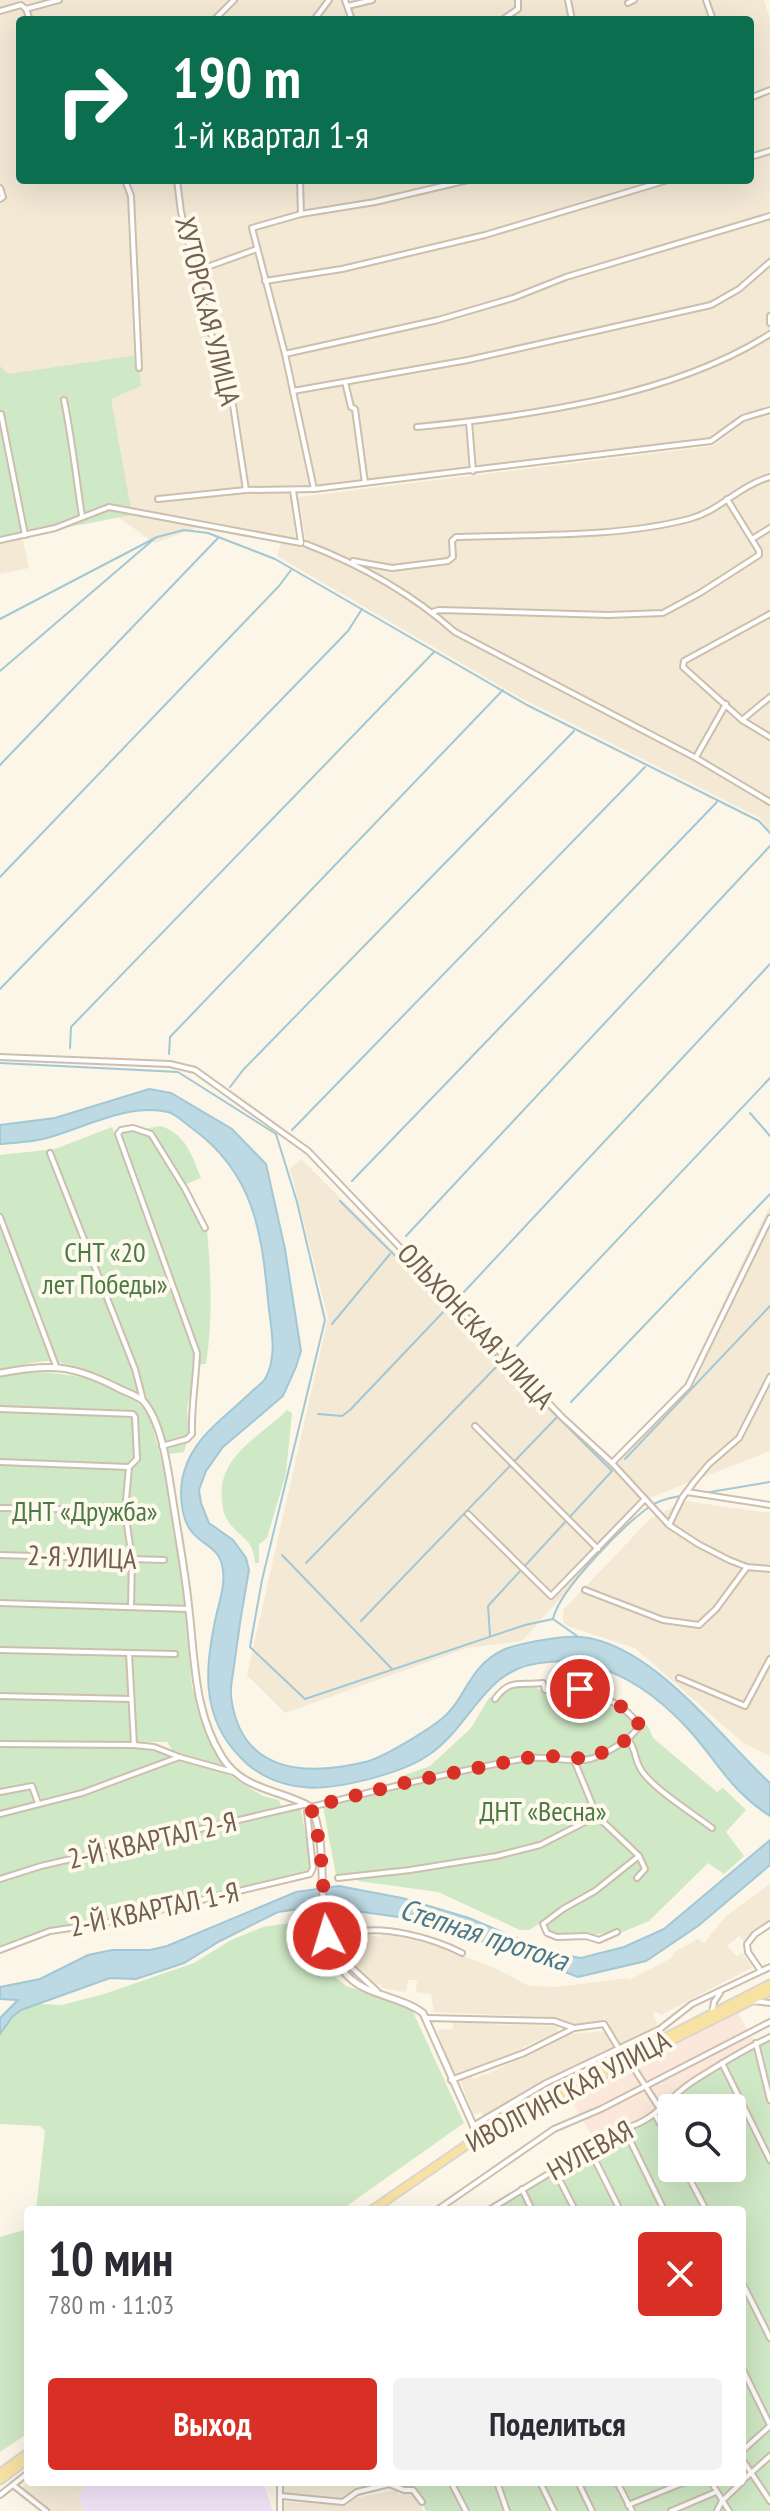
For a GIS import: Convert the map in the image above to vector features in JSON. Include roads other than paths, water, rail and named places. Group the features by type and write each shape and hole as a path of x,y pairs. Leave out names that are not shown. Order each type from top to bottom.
{"main road":[{"name":"ИВОЛГИНСКАЯ УЛИЦА","path":"378,2206 500,2122 770,1984"},
{"name":"ИВОЛГИНСКАЯ УЛИЦА","path":"387,2206 501,2126 770,1991"},
{"path":"0,2473 24,2456"},
{"path":"0,2480 24,2462"}],"street":[{"path":"26,9 59,0"},
{"path":"218,16 234,0"},
{"path":"346,3 372,0"},
{"path":"508,16 518,9 518,0"},
{"path":"628,3 634,0"},
{"path":"0,11 21,5 29,16"},
{"path":"126,184 131,196 139,368"},
{"name":"ХУТОРСКАЯ УЛИЦА","path":"178,184 181,212 211,334 229,379 246,490"},
{"path":"300,184 301,214"},
{"path":"314,489 285,354 252,228 301,214 375,202 451,184"},
{"path":"265,281 342,269 485,235 655,184"},
{"path":"0,188 3,197 0,199"},
{"path":"285,354 438,320 513,298 566,277 770,216"},
{"path":"196,271 257,249"},
{"path":"293,391 468,360 711,305 739,289 770,262"},
{"path":"770,316 770,323"},
{"path":"417,427 556,409 648,386 708,366 770,334"},
{"path":"345,382 351,407 355,409 365,483"},
{"path":"64,400 73,440 82,516"},
{"path":"158,499 246,490 314,489 711,441 743,418 770,410"},
{"path":"1,414 25,535"},
{"path":"469,422 473,471"},
{"path":"347,560 392,568 448,561 453,557 452,541 456,537 601,531 672,523 713,510 752,482 770,477"},
{"path":"0,540 55,528 109,507 301,543 293,490"},
{"path":"432,612 663,613 759,555 727,499"},
{"path":"752,539 770,528"},
{"path":"306,544 347,560 432,612 455,632 696,758 770,802"},
{"path":"770,614 684,661 683,667 742,720 770,737"},
{"path":"742,720 770,697"},
{"path":"696,758 726,704"},
{"name":"ОЛЬХОНСКАЯ УЛИЦА","path":"0,1057 100,1059 189,1067 308,1151 669,1525 698,1544 747,1567"},
{"path":"162,1446 187,1439 192,1434 191,1408 197,1353 118,1134 127,1128 151,1134 205,1228"},
{"path":"50,1153 162,1446 189,1609 195,1686 210,1732 233,1772"},
{"path":"0,1217 56,1366"},
{"path":"612,1463 688,1386 770,1218"},
{"path":"0,1373 56,1366 96,1377 143,1400"},
{"path":"669,1525 687,1492 709,1464 739,1438 770,1377"},
{"path":"0,1409 133,1414 135,1417 137,1459 129,1467 125,1511 132,1559 131,1607"},
{"path":"475,1426 598,1549"},
{"path":"0,1462 129,1467"},
{"path":"687,1492 770,1505"},
{"path":"468,1514 549,1595 555,1594 645,1499"},
{"path":"0,1508 154,1511"},
{"name":"2-Я УЛИЦА","path":"0,1555 164,1560"},
{"path":"585,1590 663,1620 699,1625 716,1609 747,1567 770,1569"},
{"path":"0,1603 189,1609"},
{"path":"0,1650 175,1654"},
{"path":"129,1653 134,1745"},
{"path":"679,1678 745,1706 770,1659"},
{"path":"495,1699 503,1688 514,1683 543,1683 545,1690 557,1690 558,1684 580,1689 629,1710 640,1726 628,1739 590,1759 574,1760 597,1816 639,1856 645,1869 637,1878"},
{"path":"0,1696 131,1699"},
{"path":"628,1739 637,1751 639,1767 671,1797 712,1828"},
{"path":"0,1744 154,1747 233,1772 265,1791 308,1806 320,1845 327,1936 341,1969 354,1982 415,2007 427,2018 451,2080 478,2136"},
{"name":"2-Й КВАРТАЛ 2-Я","path":"0,1879 41,1866 404,1783 526,1758 548,1756 574,1760"},
{"path":"0,1814 104,1786 179,1757"},
{"path":"0,1792 32,1786 38,1803"},
{"name":"2-Й КВАРТАЛ 1-Я","path":"0,1950 50,1931 105,1923 310,1874 313,1868 308,1806"},
{"path":"338,1878 497,1856 540,1845 597,1816"},
{"path":"617,1932 599,1940 586,1936 557,1937 547,1933 543,1924 595,1891 639,1856"},
{"path":"761,1971 748,1952 747,1944 770,1924"},
{"path":"377,1991 350,1966 352,1934 363,1930 429,1938 462,1953"},
{"path":"473,2126 524,2095 660,2029 692,2004 770,1967"},
{"path":"712,2014 718,1994 728,1987"},
{"path":"749,2001 770,2003"},
{"path":"427,2018 554,2021 574,2028"},
{"path":"443,2206 554,2129 583,2118 770,2022"},
{"path":"451,2080 524,2053 574,2028 605,2024 619,2049"},
{"name":"НУЛЕВАЯ","path":"677,2094 722,2063 770,2037"},
{"path":"756,2043 770,2100"},
{"path":"630,2062 658,2106"},
{"path":"722,2063 770,2160"},
{"name":"НУЛЕВАЯ","path":"496,2206 589,2148 658,2111"},
{"path":"655,2114 658,2119"},
{"path":"624,2128 662,2206"},
{"path":"589,2148 618,2206"},
{"path":"554,2169 573,2206"},
{"path":"691,2182 704,2206"},
{"path":"522,2189 530,2206"},
{"path":"746,2290 770,2338"},
{"path":"746,2376 770,2426 746,2447"},
{"path":"746,2478 770,2456"},
{"path":"746,2466 770,2501"},
{"path":"0,2495 24,2476"},
{"path":"13,2485 46,2511"},
{"path":"280,2486 280,2511"},
{"path":"281,2496 343,2502 357,2492 381,2486"},
{"path":"394,2486 413,2490 422,2502"},
{"path":"453,2486 466,2511"},
{"path":"498,2486 507,2511"},
{"path":"542,2486 554,2511"},
{"path":"580,2486 592,2511"},
{"path":"619,2486 632,2511"},
{"path":"628,2505 674,2486"},
{"path":"713,2486 729,2511"},
{"path":"717,2511 722,2501 738,2486"},
{"path":"671,2511 716,2492"}],"water":[{"path":"149,1089 171,1093 232,1129 266,1164 285,1249 301,1351 283,1396 223,1447 206,1471 199,1490 209,1523 233,1540 246,1558 249,1570 231,1692 237,1721 247,1740 261,1754 278,1763 298,1768 342,1767 373,1760 439,1721 456,1704 474,1675 491,1657 503,1650 542,1640 581,1637 608,1643 634,1656 684,1695 770,1783 770,1816 735,1787 690,1731 666,1707 626,1679 576,1661 527,1665 509,1673 482,1697 446,1741 430,1754 404,1768 369,1779 317,1788 294,1786 262,1774 247,1764 227,1742 212,1707 208,1670 223,1583 222,1565 217,1554 188,1526 181,1486 189,1460 202,1439 263,1381 269,1371 272,1336 263,1258 252,1210 231,1167 214,1147 168,1112 153,1110 121,1114 47,1138 0,1144 0,1125 55,1118"},
{"name":"Степная протока","path":"770,1840 770,1865 698,1926 646,1961 578,1977 427,1921 320,1906 278,1912 184,1963 136,1979 110,1978 21,2010 0,2034 0,2018 18,2000 0,1999 0,1987 40,1979 88,1955 167,1946 296,1892 339,1886 402,1898 469,1918 552,1953 581,1958 624,1947 664,1929"}],"waterway":[{"path":"0,619 157,537 184,530 208,533 275,559 527,705 759,821 770,833"},
{"path":"0,765 218,538"},
{"path":"0,671 154,539"},
{"path":"0,877 291,570"},
{"path":"0,989 348,631 362,609"},
{"path":"70,1048 71,1027 434,652"},
{"path":"169,1054 170,1037 503,690"},
{"path":"230,1087 243,1070 574,731"},
{"path":"292,1130 645,767"},
{"path":"352,1181 717,802"},
{"path":"406,1236 770,846"},
{"path":"463,1293 770,964"},
{"path":"0,1063 178,1072 276,1134 297,1202 325,1320 262,1580 250,1647 305,1699 525,1625 553,1619 577,1636"},
{"path":"517,1346 770,1078"},
{"path":"750,1113 770,1136"},
{"path":"571,1402 770,1194"},
{"path":"340,1201 612,1471 488,1606 490,1636"},
{"path":"332,1324 390,1254"},
{"path":"625,1459 770,1306"},
{"path":"318,1414 342,1416 350,1410 447,1308"},
{"path":"306,1563 500,1363"},
{"path":"361,1621 557,1417"},
{"path":"704,1493 770,1482"},
{"path":"553,1619 558,1606 581,1574 628,1524 658,1502 690,1495"},
{"path":"282,1555 392,1669"}],"park label":[{"name":"СНТ «20 лет Победы»","path":"105,1268"},
{"name":"ДНТ «Дружба»","path":"85,1511"},
{"name":"ДНТ «Весна»","path":"543,1811"}]}
